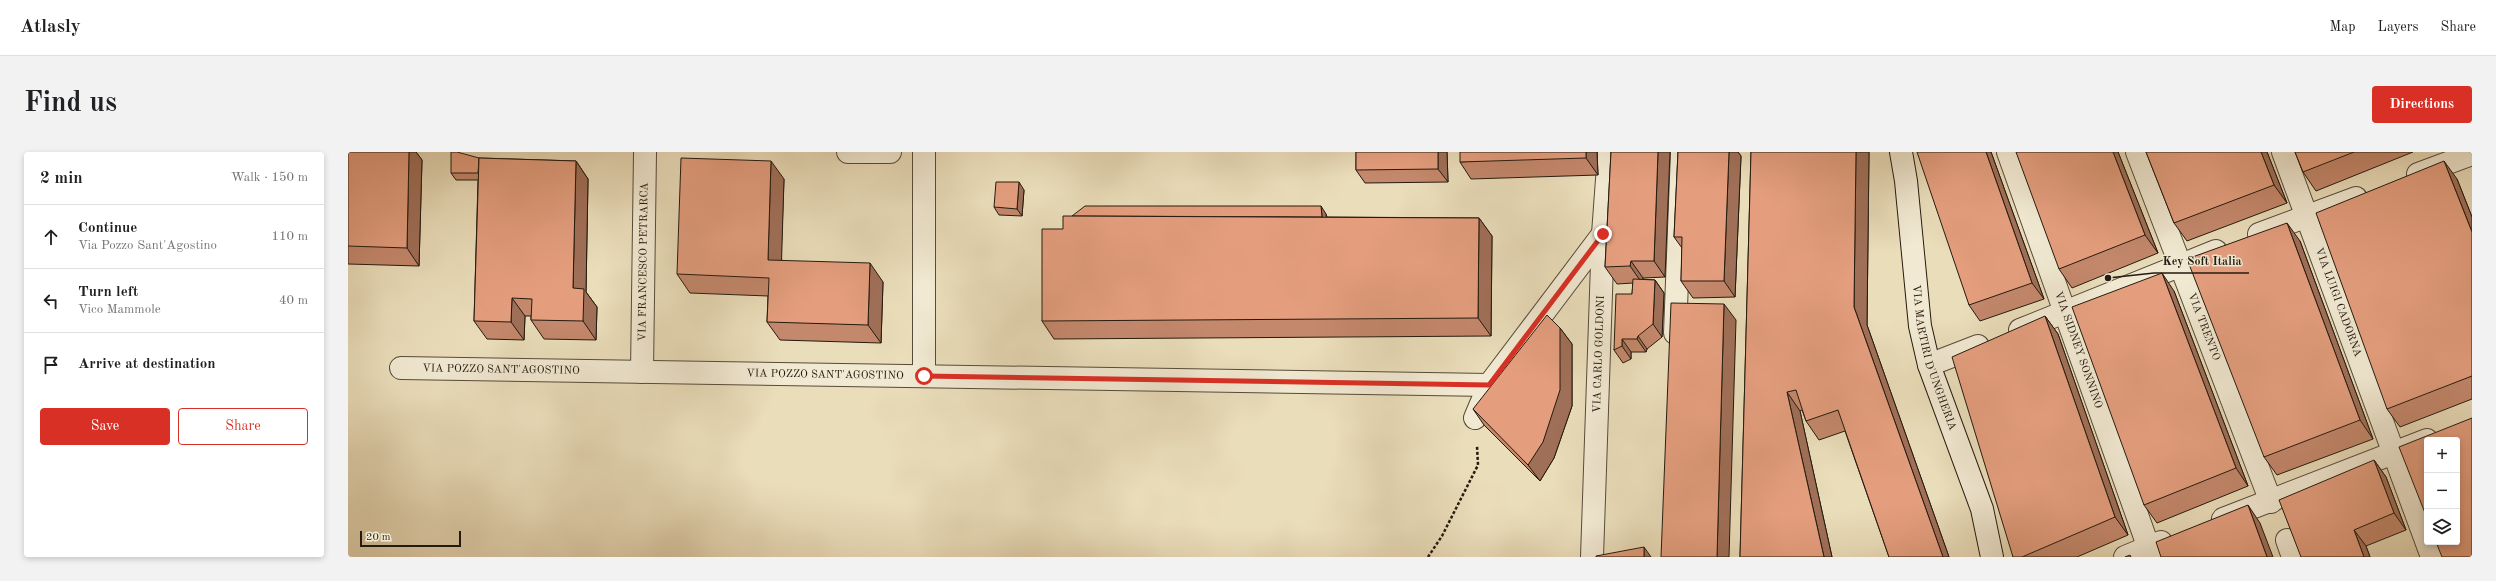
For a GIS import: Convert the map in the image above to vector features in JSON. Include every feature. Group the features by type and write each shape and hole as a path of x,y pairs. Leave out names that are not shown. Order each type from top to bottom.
{"street":[{"name":"VIA FRANCESCO PETRARCA","path":"642,372 645,152"},
{"path":"848,152 890,152"},
{"path":"924,152 924,376"},
{"name":"VIA CARLO GOLDONI","path":"1592,557 1603,234 1609,152"},
{"path":"1674,357 1682,152"},
{"name":"VIA MARTIRI D'UNGHERIA","path":"1901,152 1906,181 1920,326 1929,365 1982,509 1992,557"},
{"name":"VIA SIDNEY SONNINO","path":"2008,152 2150,552"},
{"name":"VIA TRENTO","path":"2137,152 2271,502"},
{"name":"VIA LUIGI CADORNA","path":"2283,152 2432,557"},
{"path":"2400,181 2472,154"},
{"path":"1929,365 2065,312 2180,264 2371,192"},
{"path":"1475,418 1489,385 1603,234"},
{"name":"VIA POZZO SANT'AGOSTINO","path":"402,368 1489,385"},
{"path":"2206,526 2271,502 2424,441"},
{"path":"2125,557 2150,552 2177,536"}],"path":[{"path":"1428,557 1442,536 1478,465 1475,418"}],"building":[{"path":"348,152 409,152 407,248 348,246"},
{"path":"451,152 457,152 479,158 478,173 451,173"},
{"path":"1356,152 1438,152 1438,169 1356,170"},
{"path":"1460,152 1586,152 1586,158 1460,162"},
{"path":"1611,152 1658,152 1654,261 1631,261 1630,266 1605,267"},
{"path":"1678,152 1729,152 1724,281 1681,281 1682,237 1674,237"},
{"path":"1751,152 1856,152 1854,307 1943,557 1889,557 1838,410 1806,421 1796,390 1787,392 1824,557 1740,557"},
{"path":"1917,152 1986,152 2032,283 1969,305"},
{"path":"2016,152 2113,152 2145,235 2059,269"},
{"path":"2146,152 2261,152 2274,185 2174,223"},
{"path":"2295,152 2354,152 2303,172"},
{"path":"479,158 576,161 573,288 584,289 583,321 531,320 532,299 512,298 511,322 474,321"},
{"path":"681,158 771,161 768,260 870,263 868,325 767,322 769,278 677,274"},
{"path":"2444,161 2472,232 2472,376 2387,409 2316,213"},
{"path":"996,182 1019,182 1017,209 994,207"},
{"path":"1085,206 1321,206 1322,217 1072,216"},
{"path":"1063,216 1479,218 1478,318 1042,321 1042,229 1063,229"},
{"path":"2287,223 2360,420 2264,457 2187,259"},
{"path":"2162,273 2236,468 2144,505 2072,307"},
{"path":"1633,279 1655,280 1653,324 1638,336 1637,339 1622,339 1622,346 1614,350 1616,294 1632,294"},
{"path":"1671,303 1724,304 1717,557 1661,557"},
{"path":"1547,315 1560,328 1560,390 1543,442 1528,465 1473,409"},
{"path":"2045,316 2115,517 2022,557 2013,557 1952,357"},
{"path":"2472,418 2472,557 2442,557 2437,545 2460,545 2460,437 2424,437"},
{"path":"2424,437 2424,510 2399,447"},
{"path":"2374,460 2394,513 2354,530 2364,557 2301,557 2279,500"},
{"path":"2248,505 2267,557 2161,557 2156,542"},
{"path":"1644,547 1644,557 1596,557 1596,556"}],"place":[{"name":"Key Soft Italia","path":"2108,278"}],"route":[{"path":"924,376 1489,385 1603,234"}]}
